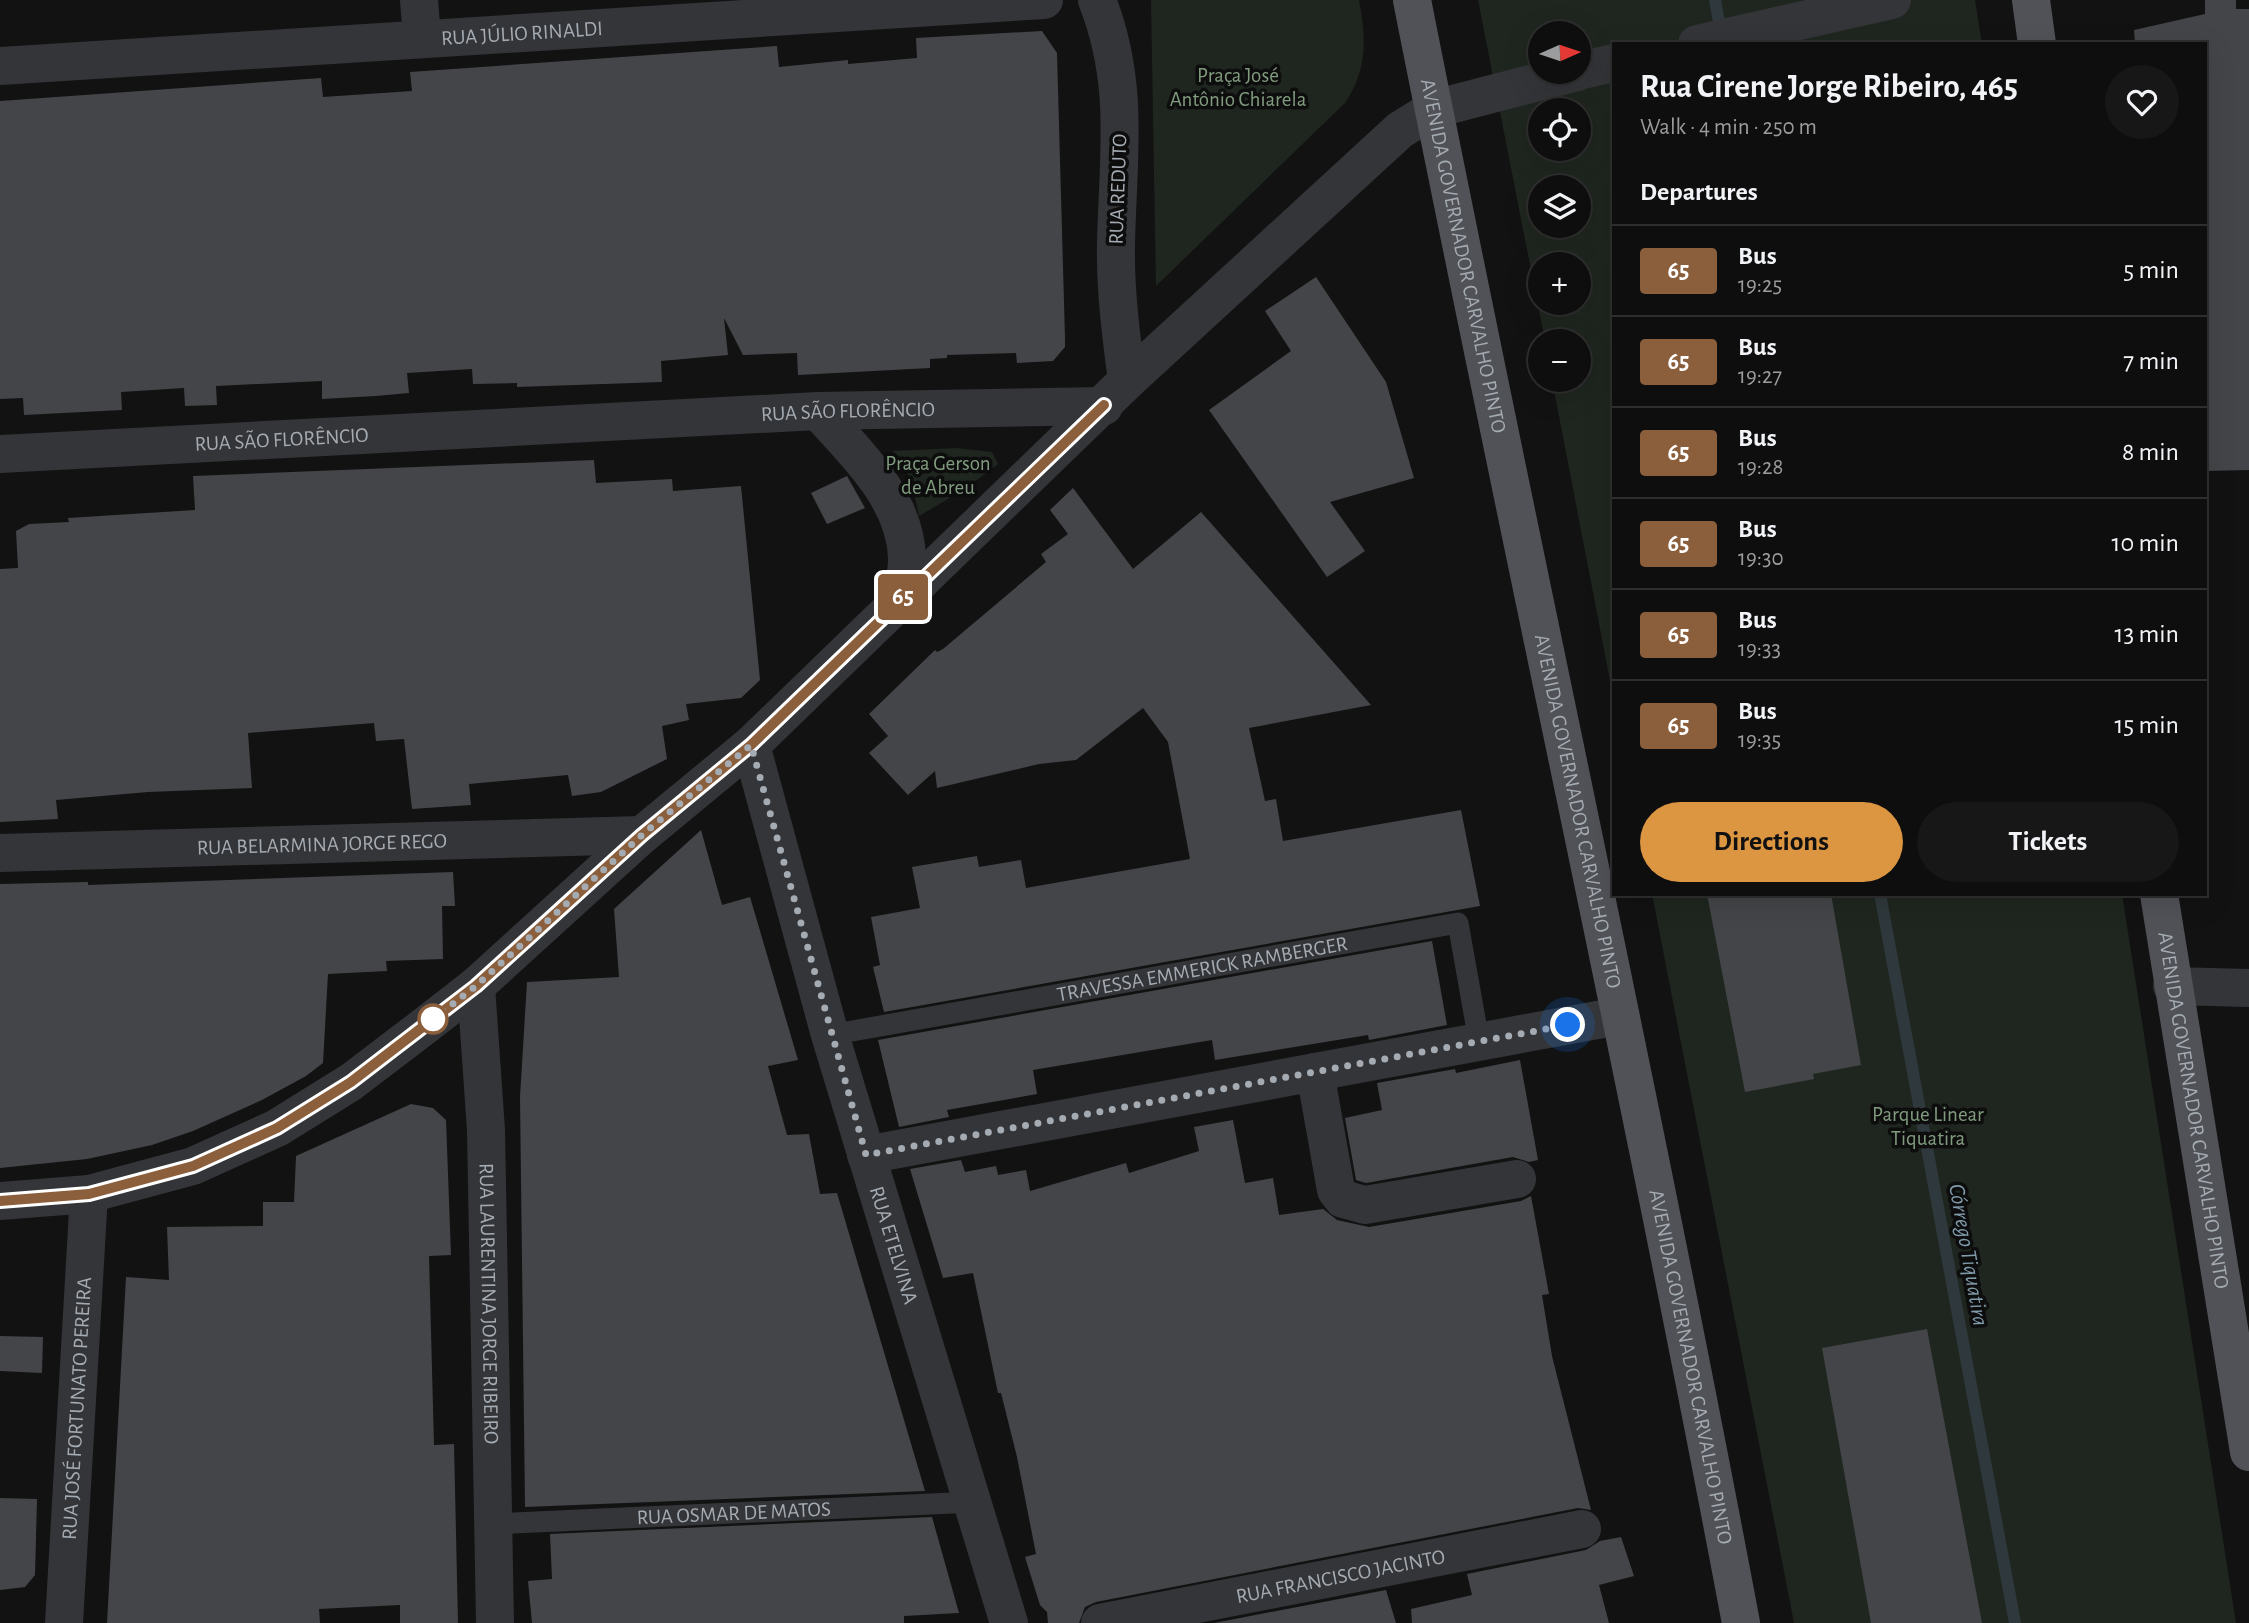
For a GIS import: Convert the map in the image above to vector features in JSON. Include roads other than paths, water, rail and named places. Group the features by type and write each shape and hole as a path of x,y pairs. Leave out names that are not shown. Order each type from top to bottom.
{"main road":[{"name":"AVENIDA GOVERNADOR CARVALHO PINTO","path":"1412,0 1619,1016 1684,1319 1741,1623"},
{"path":"2031,0 2037,42"},
{"name":"AVENIDA GOVERNADOR CARVALHO PINTO","path":"2159,896 2249,1452"}],"street":[{"path":"419,0 422,38"},
{"name":"RUA JÚLIO RINALDI","path":"0,66 1044,0"},
{"name":"RUA REDUTO","path":"1097,0 1111,36 1120,85 1116,393"},
{"path":"1706,42 1892,0"},
{"path":"1591,69 1612,64"},
{"path":"0,1201 89,1194 193,1166 277,1128 351,1082 476,986 642,835 751,745 1116,393 1400,130 1434,108 1530,84"},
{"name":"RUA SÃO FLORÊNCIO","path":"0,454 1116,393"},
{"path":"818,411 894,504 908,559 900,600"},
{"name":"RUA ETELVINA","path":"751,745 830,1035 1009,1623"},
{"name":"RUA BELARMINA JORGE REGO","path":"0,853 642,835"},
{"name":"RUA LAURENTINA JORGE RIBEIRO","path":"476,986 486,1130 495,1623"},
{"path":"2172,986 2249,988"},
{"path":"866,1155 1619,1016"},
{"path":"1315,1072 1336,1190 1343,1199 1365,1205 1517,1179"},
{"name":"RUA JOSÉ FORTUNATO PEREIRA","path":"64,1623 89,1194"},
{"name":"RUA FRANCISCO JACINTO","path":"1100,1623 1582,1529"}],"lane":[{"name":"TRAVESSA EMMERICK RAMBERGER","path":"830,1035 1458,923 1479,1041"},
{"name":"RUA OSMAR DE MATOS","path":"492,1524 974,1502"}],"waterway":[{"name":"Córrego Tiquatira","path":"1715,0 1721,33"},
{"name":"Córrego Tiquatira","path":"1880,896 2015,1623"}],"park label":[{"name":"Praça José Antônio Chiarela","path":"1238,87"},
{"name":"Praça Gerson de Abreu","path":"938,475"},
{"name":"Parque Linear Tiquatira","path":"1928,1126"}]}
